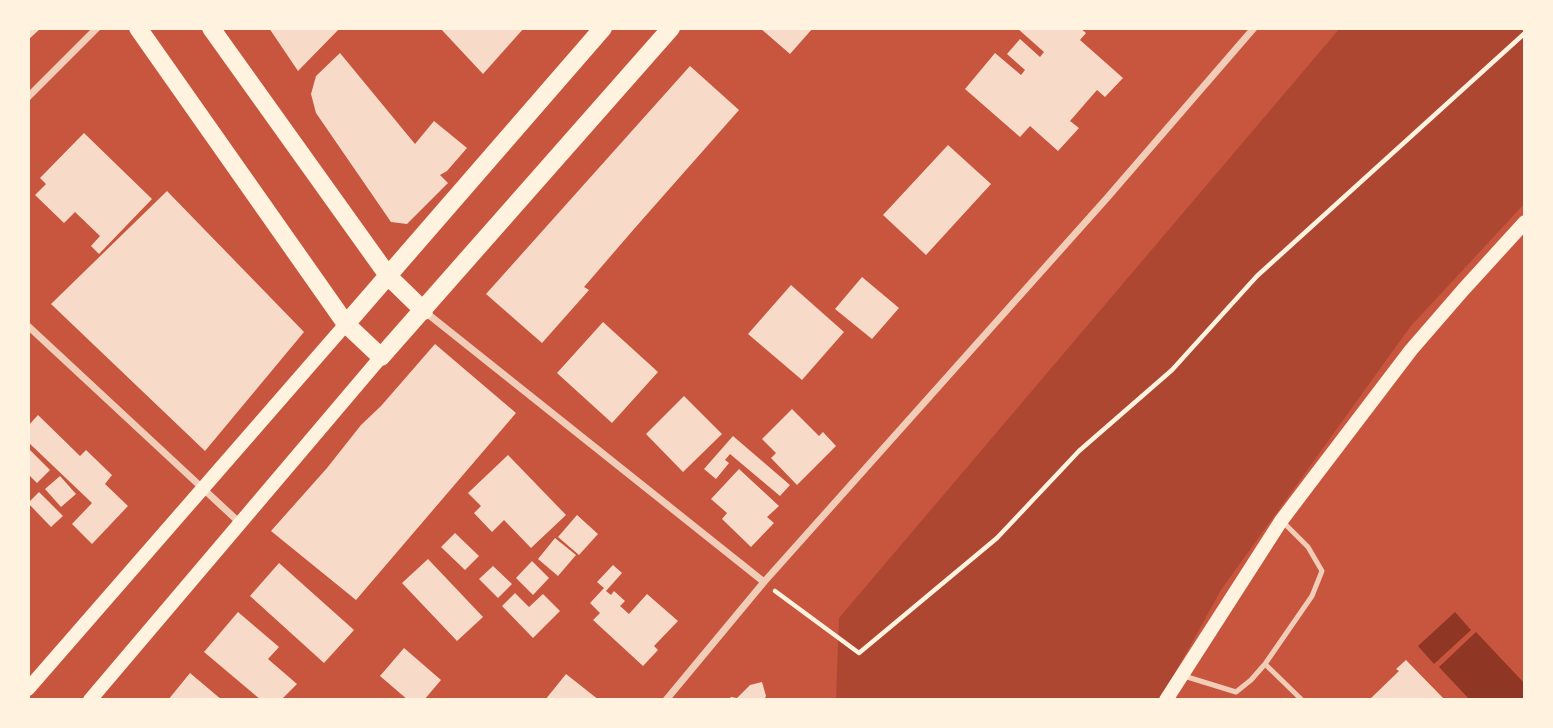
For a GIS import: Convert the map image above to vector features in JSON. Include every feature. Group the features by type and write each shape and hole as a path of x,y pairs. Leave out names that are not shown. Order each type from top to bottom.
{"main road":[{"path":"138,28 346,324 381,357"},
{"path":"211,28 389,277 424,310"},
{"path":"28,689 603,28"},
{"path":"90,700 381,357 671,28"},
{"path":"1166,700 1281,521 1411,350 1525,222"}],"street":[{"path":"28,97 97,28"},
{"path":"666,700 764,582 1107,198 1254,28"},
{"path":"424,310 764,582"},
{"path":"28,326 240,523"}],"lane":[{"path":"1180,675 1236,692 1251,681 1265,664 1312,596 1322,571 1308,547 1281,521"},
{"path":"1265,664 1302,700"}],"path":[{"path":"764,582 859,653 997,538 1079,450 1172,370 1257,276 1525,33"}],"shaded area":[{"path":"1340,28 1525,28 1525,203 1410,327 1221,590 1160,700 836,700 839,618"},
{"path":"1455,612 1471,630 1434,664 1418,646"},
{"path":"1476,632 1525,684 1525,700 1470,700 1439,667"}],"building":[{"path":"28,28 41,28 28,40"},
{"path":"269,28 340,28 298,71"},
{"path":"440,28 524,28 483,74"},
{"path":"760,28 813,28 790,54"},
{"path":"1017,28 1080,28 1086,33 1080,40 1123,78 1105,97 1097,90 1070,121 1079,128 1058,151 1030,126 1020,137 965,89 995,53 1021,75 1025,70 1007,54 1020,39 1040,57 1044,52"},
{"path":"340,53 415,144 434,121 467,148 447,171 440,175 448,183 407,224 391,222 316,113 311,94 316,76"},
{"path":"690,66 739,110 584,287 589,290 542,343 486,294"},
{"path":"84,133 152,199 99,254 91,246 100,236 75,212 64,223 35,195 46,184 40,178"},
{"path":"948,145 991,184 926,255 883,215"},
{"path":"167,191 304,332 205,451 51,304"},
{"path":"862,277 899,308 872,339 835,309"},
{"path":"791,285 844,332 802,380 748,334"},
{"path":"603,322 658,372 612,423 557,373"},
{"path":"435,344 516,413 356,600 271,531 361,425"},
{"path":"684,396 722,434 683,472 646,434"},
{"path":"792,409 819,436 823,432 836,446 797,485 771,458 776,453 762,439"},
{"path":"38,415 80,456 86,450 112,475 105,484 128,506 92,544 72,524 92,503 28,442 28,426"},
{"path":"733,436 790,485 780,496 730,454 725,460 729,463 716,479 704,469"},
{"path":"30,450 50,470 37,483 28,474"},
{"path":"508,455 566,515 531,548 504,520 492,532 474,513 481,506 468,493"},
{"path":"739,469 779,506 767,517 774,523 751,547 722,519 727,513 711,499"},
{"path":"60,476 76,494 61,507 45,489"},
{"path":"39,492 63,516 51,527 28,503"},
{"path":"577,515 598,534 579,555 558,537"},
{"path":"455,533 479,556 465,570 441,547"},
{"path":"555,538 576,555 558,576 538,559"},
{"path":"428,559 483,617 457,641 402,583"},
{"path":"532,561 549,578 533,595 516,578"},
{"path":"279,563 354,630 324,663 250,596"},
{"path":"613,565 622,573 606,591 611,595 614,591 625,601 620,606 629,614 647,594 678,621 654,646 658,650 643,666 593,620 600,613 590,603 604,588 597,582"},
{"path":"493,566 512,584 498,598 479,579"},
{"path":"515,593 529,607 543,594 560,611 533,638 502,606"},
{"path":"238,612 279,647 268,659 297,684 281,700 261,700 204,652"},
{"path":"404,648 441,680 424,700 408,700 380,676"},
{"path":"1406,660 1445,700 1369,700 1399,671 1396,669"},
{"path":"190,673 222,700 168,700"},
{"path":"566,674 599,700 545,700"},
{"path":"762,682 766,696 764,700 728,700 731,697 737,698 750,685"}]}
